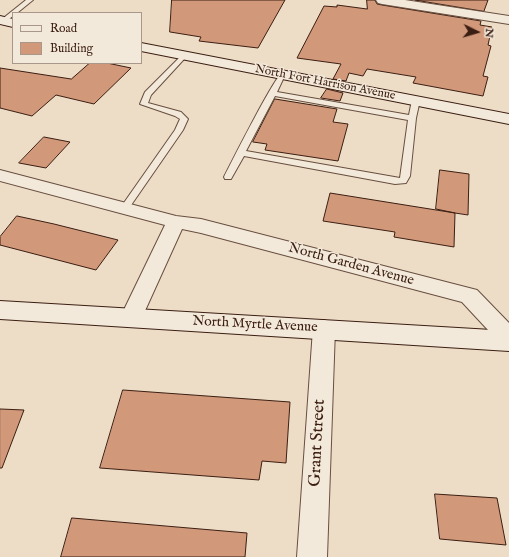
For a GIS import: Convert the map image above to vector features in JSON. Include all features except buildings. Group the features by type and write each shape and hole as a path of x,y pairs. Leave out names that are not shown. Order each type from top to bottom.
{"street":[{"path":"382,0 509,20"},
{"name":"North Fort Harrison Avenue","path":"142,47 509,119"},
{"name":"North Garden Avenue","path":"0,175 176,222 201,226 469,296 509,340"},
{"path":"131,318 176,222"},
{"name":"North Myrtle Avenue","path":"0,310 509,340"},
{"name":"Grant Street","path":"312,557 324,329"}],"lane":[{"path":"16,12 30,0"},
{"path":"124,208 184,119 178,114 144,104 148,94 184,56"},
{"path":"228,177 282,75"},
{"path":"272,92 412,118"},
{"path":"241,153 395,181 403,181 406,176 412,118 416,100"}]}
